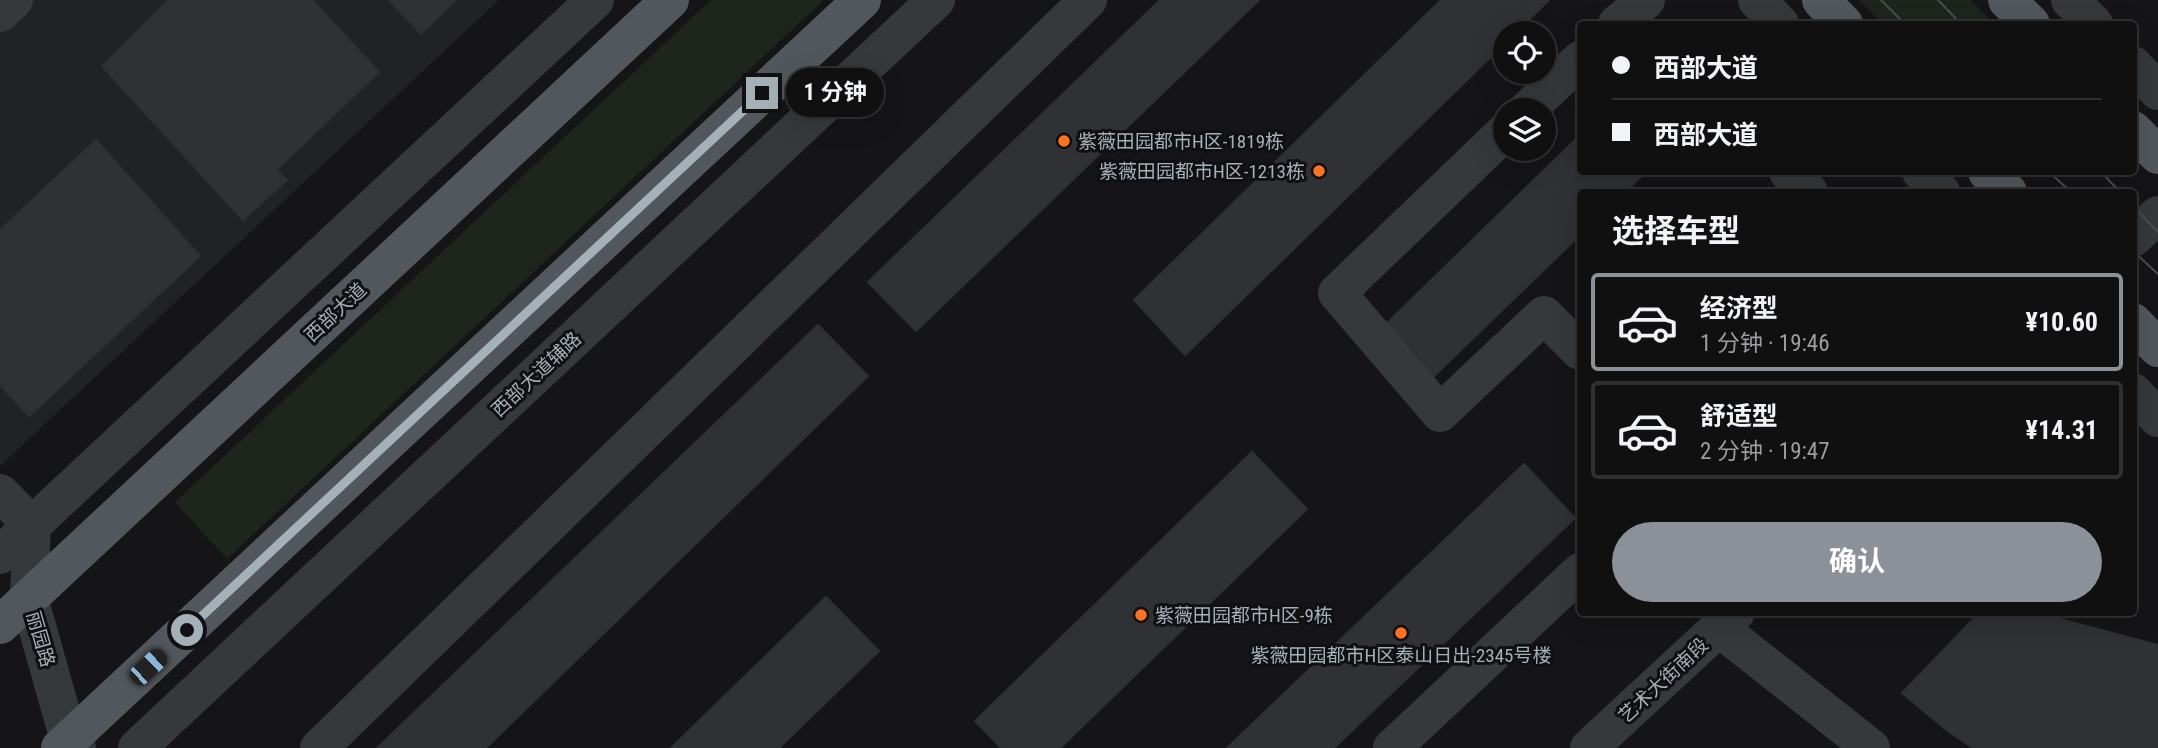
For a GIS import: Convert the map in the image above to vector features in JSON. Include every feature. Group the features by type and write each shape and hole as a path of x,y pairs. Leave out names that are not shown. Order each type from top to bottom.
{"main road":[{"name":"西部大道","path":"0,625 670,0"},
{"path":"69,745 862,0"},
{"path":"1821,0 1841,21"},
{"path":"2007,0 2028,21"},
{"path":"2137,134 2158,155"},
{"path":"1990,175 2004,189"},
{"path":"2137,326 2158,348"}],"street":[{"path":"0,13 14,0"},
{"path":"0,555 595,0"},
{"name":"西部大道辅路","path":"136,748 936,0"},
{"path":"319,748 1088,0"},
{"path":"1757,0 1777,21"},
{"path":"2070,0 2091,21"},
{"path":"1540,98 1577,63"},
{"path":"2137,69 2158,91"},
{"path":"1493,144 1337,293 1440,413 1544,315 1577,348"},
{"path":"1791,175 1806,189"},
{"path":"1924,175 1938,189"},
{"path":"2137,234 2158,215"},
{"path":"2137,396 2158,418"},
{"path":"0,493 32,525"},
{"name":"丽园路","path":"32,525 29,598 69,745"},
{"path":"1392,748 1577,575"},
{"path":"1728,620 1871,748"},
{"name":"艺术大街南段","path":"1590,748 1728,620"}],"shaded area":[{"path":"0,0 499,0 0,466"},
{"path":"711,0 824,0 227,559 175,502"},
{"path":"1859,0 1970,0 1991,21 1880,21"}],"building":[{"path":"168,0 312,0 379,72 276,170 287,180 243,220 102,66"},
{"path":"389,0 456,0 421,34"},
{"name":"紫薇田园都市H区-1819栋","path":"1160,0 1259,0 916,331 868,282"},
{"name":"紫薇田园都市H区-1213栋","path":"1441,0 1549,0 1527,21 1493,21 1493,55 1185,355 1134,300"},
{"path":"1577,138 1577,175 1643,175 1628,189 1577,189 1577,238 1430,380 1382,328"},
{"path":"96,140 200,256 29,416 0,385 0,230"},
{"path":"818,325 868,376 486,748 377,748"},
{"name":"紫薇田园都市H区-9栋","path":"1252,452 1307,509 1060,748 1001,748 975,721"},
{"name":"紫薇田园都市H区泰山日出-2345号楼","path":"1524,464 1575,518 1334,748 1227,748"},
{"path":"826,597 879,651 779,748 671,748"},
{"path":"1976,616 2049,616 2158,645 2158,748 1973,748 1902,693"}],"tram line":[{"path":"1881,0 1902,21"},
{"path":"1938,0 1958,21"},
{"path":"2052,175 2068,189"},
{"path":"2104,175 2117,189"},
{"path":"2137,210 2158,232"},
{"path":"2137,255 2158,274"}],"place":[{"name":"紫薇田园都市H区-1819栋","path":"1064,141"},
{"name":"紫薇田园都市H区-1213栋","path":"1319,171"},
{"name":"紫薇田园都市H区-9栋","path":"1141,615"},
{"name":"紫薇田园都市H区泰山日出-2345号楼","path":"1401,633"}],"route":[{"path":"187,630 762,93"}]}
